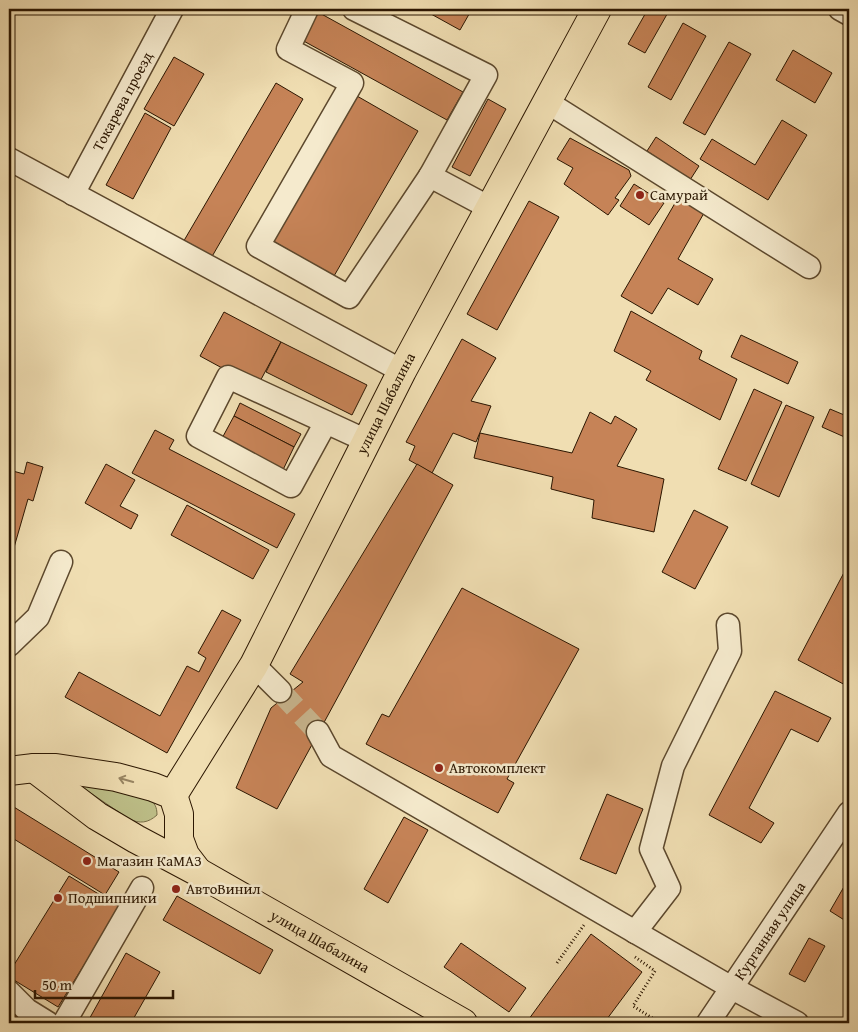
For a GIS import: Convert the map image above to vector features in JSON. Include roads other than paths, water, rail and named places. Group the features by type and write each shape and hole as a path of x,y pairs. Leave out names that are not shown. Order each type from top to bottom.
{"main road":[{"name":"улица Шабалина","path":"463,1023 198,872 185,855 179,839 176,805 254,666 402,371 597,9"},
{"path":"21,770 56,768 116,777 153,787 176,805 170,826 150,837 136,839"},
{"path":"21,770 136,839 198,872"}],"street":[{"name":"Токарева проезд","path":"73,194 172,9"},
{"path":"307,9 288,49 352,83 258,246 349,297 430,176 486,75 354,9"},
{"path":"840,9 849,14"},
{"path":"547,102 809,267"},
{"path":"9,159 402,371"},
{"path":"430,176 490,208"},
{"path":"326,422 291,486 198,436 228,377 367,440"},
{"path":"9,645 38,617 61,562"},
{"path":"635,932 670,888 651,849 673,766 730,651 728,625"},
{"path":"254,666 280,691"},
{"path":"318,732 331,756 732,988 708,1023"},
{"name":"Курганная улица","path":"797,1023 732,988 849,813"},
{"path":"64,1023 142,888"},
{"path":"9,992 27,1010 48,1023"}],"tunnel":[{"path":"280,691 318,732"}],"place":[{"name":"Самурай","path":"640,195"},
{"name":"Автокомплект","path":"439,768"},
{"name":"Магазин КаМАЗ","path":"87,861"},
{"name":"АвтоВинил","path":"176,889"},
{"name":"Подшипники","path":"58,898"}]}
